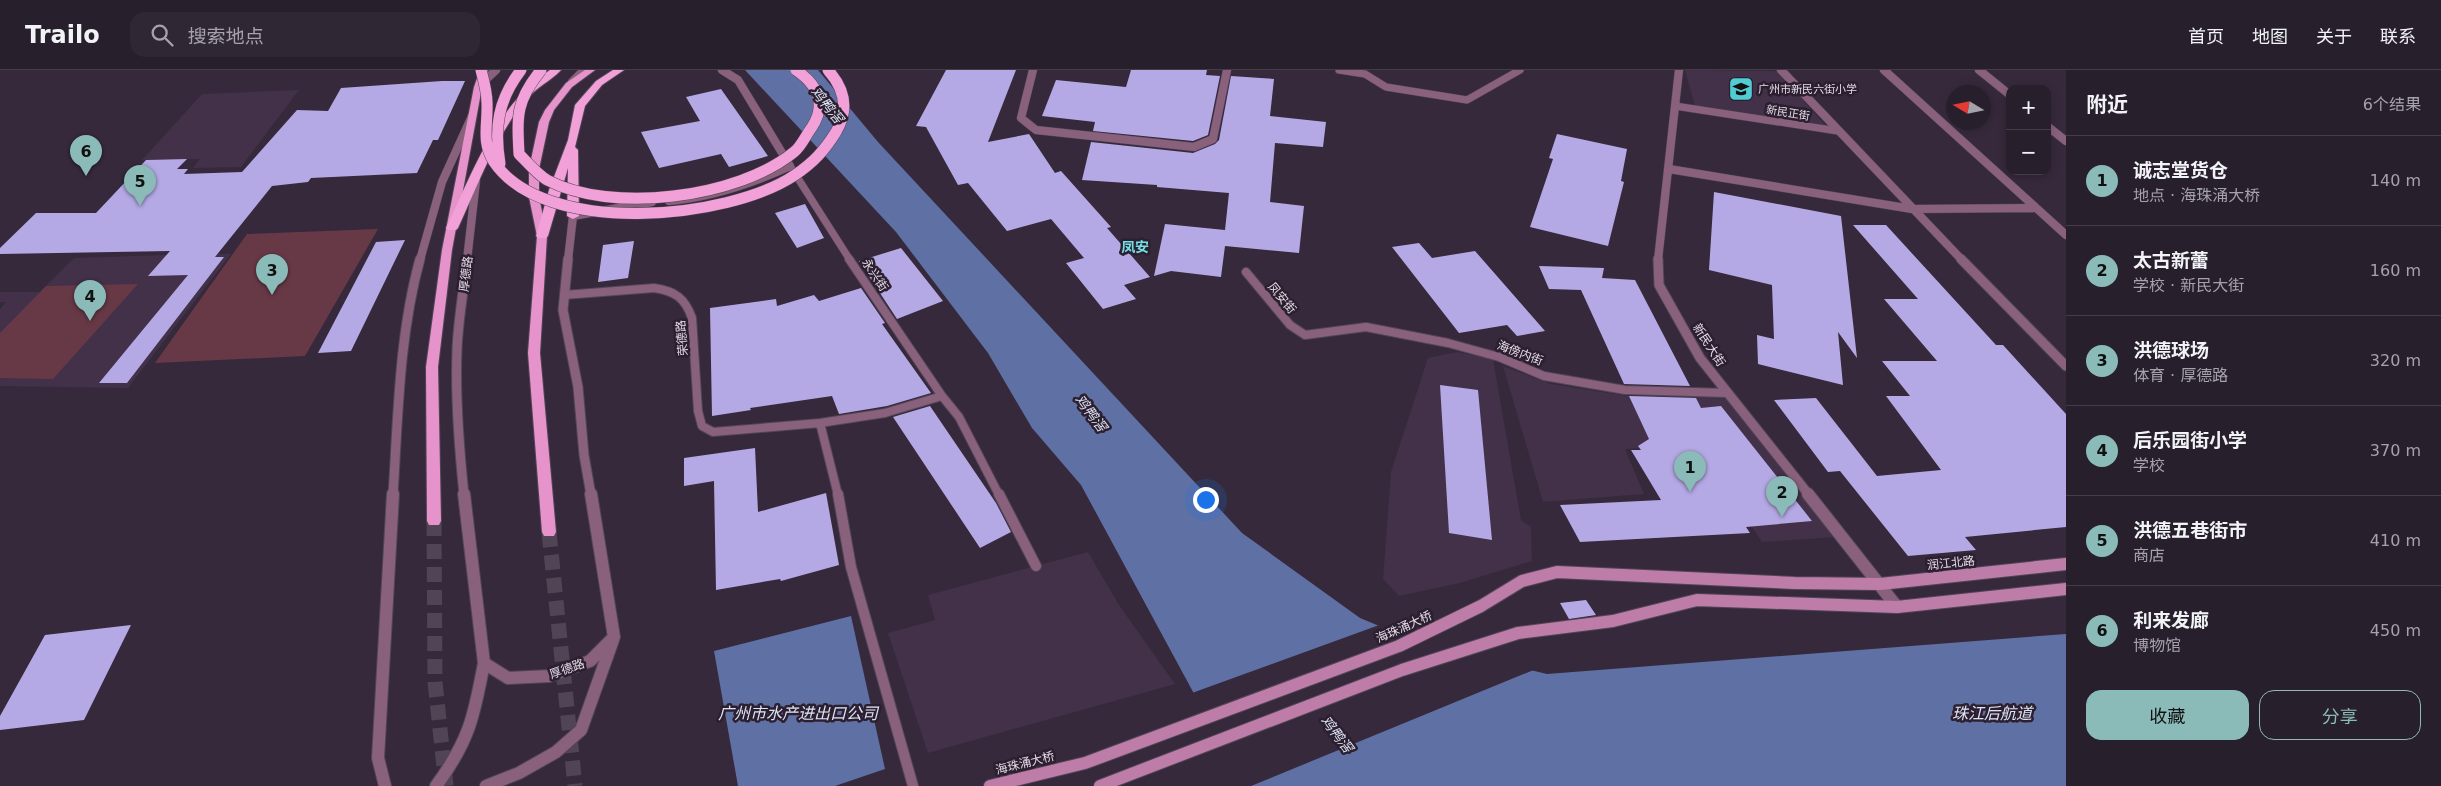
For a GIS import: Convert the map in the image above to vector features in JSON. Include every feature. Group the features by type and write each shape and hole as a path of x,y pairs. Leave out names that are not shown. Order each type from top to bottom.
{"highway":[{"path":"482,70 488,97 485,141 494,161 501,170 514,183 540,198 562,206 606,212 686,211 709,207 750,195 802,169 814,160 834,138 840,127 845,106 841,87 828,70"},
{"path":"501,170 495,137 498,113 506,91 521,70"},
{"path":"542,70 529,85 516,120 513,140 525,166 562,187 590,194 642,198 688,195 725,187 761,173 791,153 811,132 820,111 820,101 812,82 796,70"},
{"path":"452,228 508,117 536,84 556,70"},
{"path":"542,236 554,190 572,140 580,105 594,87 619,70"},
{"path":"572,140 573,216"}],"main road":[{"path":"434,521 432,367 443,278 482,70"},
{"path":"549,532 534,353 542,236 534,197 534,169 544,122 554,103 569,85 591,70"},
{"name":"润江北路","path":"1839,582 1880,584 2066,564"},
{"name":"海珠涌大桥","path":"990,786 1085,763 1399,646 1481,606 1522,581 1557,572 1796,583 1839,582"},
{"path":"1100,786 1164,764 1390,676 1504,636 1530,630 1614,621 1675,604 1697,600 1897,607 2066,589"}],"street":[{"path":"478,87 496,70"},
{"path":"569,85 584,70"},
{"path":"486,786 519,773 556,752 581,730 614,637 606,579 584,455 578,387 563,310 573,216 624,205 689,199 730,191 756,183 790,166 738,80 722,70"},
{"path":"1033,70 1021,118 1036,130 1194,146 1213,139 1227,70"},
{"name":"新民大街","path":"1679,70 1658,251 1659,285 1700,358 1897,607"},
{"path":"1781,70 1912,210 2066,366"},
{"path":"1884,70 2066,235"},
{"path":"1979,70 2006,92"},
{"path":"384,786 378,758 379,734 398,415 410,296 442,182 457,145 474,112"},
{"path":"2051,129 2066,141"},
{"path":"1669,169 1912,210 2036,208"},
{"name":"厚德路","path":"476,181 457,348 456,392 458,442 484,663 508,678 550,676 590,661 614,637"},
{"path":"436,786 455,760 464,742 475,708 484,663"}],"lane":[{"path":"1339,70 1365,74 1386,87 1468,100 1520,70"},
{"name":"新民正街","path":"1675,106 1838,131"},
{"name":"永兴街","path":"790,166 848,259 942,396 959,417 1036,566"},
{"name":"凤安街","path":"1246,272 1290,325 1305,335"},
{"name":"荣德路","path":"564,295 658,287 683,297 690,309 692,318 698,411"},
{"name":"海傍内街","path":"1305,335 1366,327 1448,343 1499,357 1544,376 1625,390 1727,393"},
{"path":"698,411 702,426 713,432 820,423 885,413 942,396"},
{"path":"820,423 838,494 851,567 913,786"}],"shaded area":[{"name":"广州市新民六街小学","path":"1685,70 1777,71 1827,127 1695,106"},
{"path":"299,90 241,167 193,168 200,159 142,160 202,94"},
{"path":"378,229 305,356 155,363 247,234"},
{"path":"231,254 128,388 0,386 0,309 6,302 0,302 0,292 40,292 74,258"},
{"path":"138,284 53,379 0,378 0,333 46,286"},
{"path":"1457,352 1493,359 1521,520 1531,527 1532,561 1460,583 1399,596 1383,579 1391,472 1428,358"},
{"path":"1503,366 1551,384 1628,396 1726,396 1835,537 1762,542 1698,445 1625,449 1644,494 1543,502"},
{"path":"1088,552 1119,605 1175,684 928,753 888,633 935,620 928,595"}],"water":[{"path":"745,70 818,70 878,142 1242,533 1360,618 1425,645 1547,674 2066,634 2066,786 1244,786 1081,485 1032,428 988,353 896,232"},
{"name":"广州市水产进出口公司","path":"851,616 885,769 835,786 738,786 714,651"}],"pier":[{"path":"1382,624 1426,643 1448,649 1440,653 1463,653 1536,669 1251,786 1241,786 1192,693"}],"building":[{"path":"946,70 1016,70 988,142 1029,134 1055,173 1061,171 1111,227 1107,228 1150,277 1124,285 1136,299 1103,309 1066,263 1084,258 1051,219 1007,231 968,183 958,185 926,127 916,126"},
{"path":"1131,70 1207,70 1206,75 1220,76 1208,135 1193,141 1093,131 1095,122 1042,116 1056,80 1126,87"},
{"path":"1231,76 1274,79 1270,116 1326,122 1323,147 1275,143 1270,202 1304,206 1299,253 1225,246 1221,277 1171,271 1154,276 1165,224 1225,230 1229,193 1157,187 1157,185 1082,180 1091,142 1193,153 1215,144 1219,140"},
{"path":"465,81 438,140 433,140 417,173 311,178 308,182 272,186 215,257 224,257 127,383 99,383 188,275 148,276 170,251 0,254 0,248 36,213 96,213 146,160 187,159 177,169 188,169 184,174 242,172 297,110 328,111 341,88"},
{"path":"721,89 768,156 729,167 721,154 659,168 641,132 700,121 686,97"},
{"path":"1557,134 1627,149 1621,181 1624,182 1608,246 1530,227 1553,159 1549,158"},
{"path":"1714,192 1841,216 1857,358 1838,332 1843,385 1758,364 1757,335 1774,339 1772,285 1709,270"},
{"path":"805,204 824,238 797,248 775,213"},
{"path":"1853,225 1886,225 1996,345 2003,345 2066,414 2066,527 1965,537 1976,550 1908,556 1840,471 1828,472 1774,400 1816,398 1877,476 1941,470 1886,396 1910,396 1882,361 1937,361 1884,299 1918,299"},
{"path":"405,240 351,351 318,353 376,242"},
{"path":"634,241 628,278 598,282 603,245"},
{"path":"1419,243 1432,258 1475,251 1545,331 1517,336 1507,325 1459,333 1392,247"},
{"path":"901,248 943,301 897,319 859,261"},
{"path":"1539,266 1604,268 1602,278 1635,280 1690,386 1624,384 1581,290 1549,289"},
{"path":"861,288 885,323 882,324 931,393 887,406 839,414 832,396 750,408 751,410 712,416 710,308 776,299 777,306 814,295 819,301"},
{"path":"1440,385 1478,390 1492,540 1449,533"},
{"path":"1629,396 1696,398 1701,408 1721,406 1812,521 1746,527 1750,533 1580,542 1560,505 1661,500 1631,450 1641,450 1638,446 1649,439"},
{"path":"930,406 996,503 1011,532 980,548 893,417"},
{"path":"755,448 758,512 826,493 839,565 781,581 780,579 716,590 714,481 684,486 684,458"},
{"path":"1586,600 1596,615 1569,619 1560,603"},
{"path":"131,625 84,720 0,730 0,716 45,635"}],"tunnel":[{"path":"434,521 435,682 446,786"},
{"path":"549,532 575,786"}],"place":[{"name":"广州市新民六街小学","path":"1741,89"},
{"name":"利来发廊","path":"86,176"},
{"name":"洪德五巷街市","path":"140,206"},
{"name":"洪德球场","path":"272,295"},
{"name":"后乐园街小学","path":"90,321"},
{"name":"诚志堂货仓","path":"1690,492"},
{"name":"太古新蕾","path":"1782,517"}],"district":[{"name":"凤安","path":"1135,247"}],"water label":[{"name":"鸡鸭滘","path":"827,105"},
{"name":"鸡鸭滘","path":"1091,413"},
{"name":"珠江后航道","path":"1992,713"},
{"name":"鸡鸭滘","path":"1337,734"}]}
